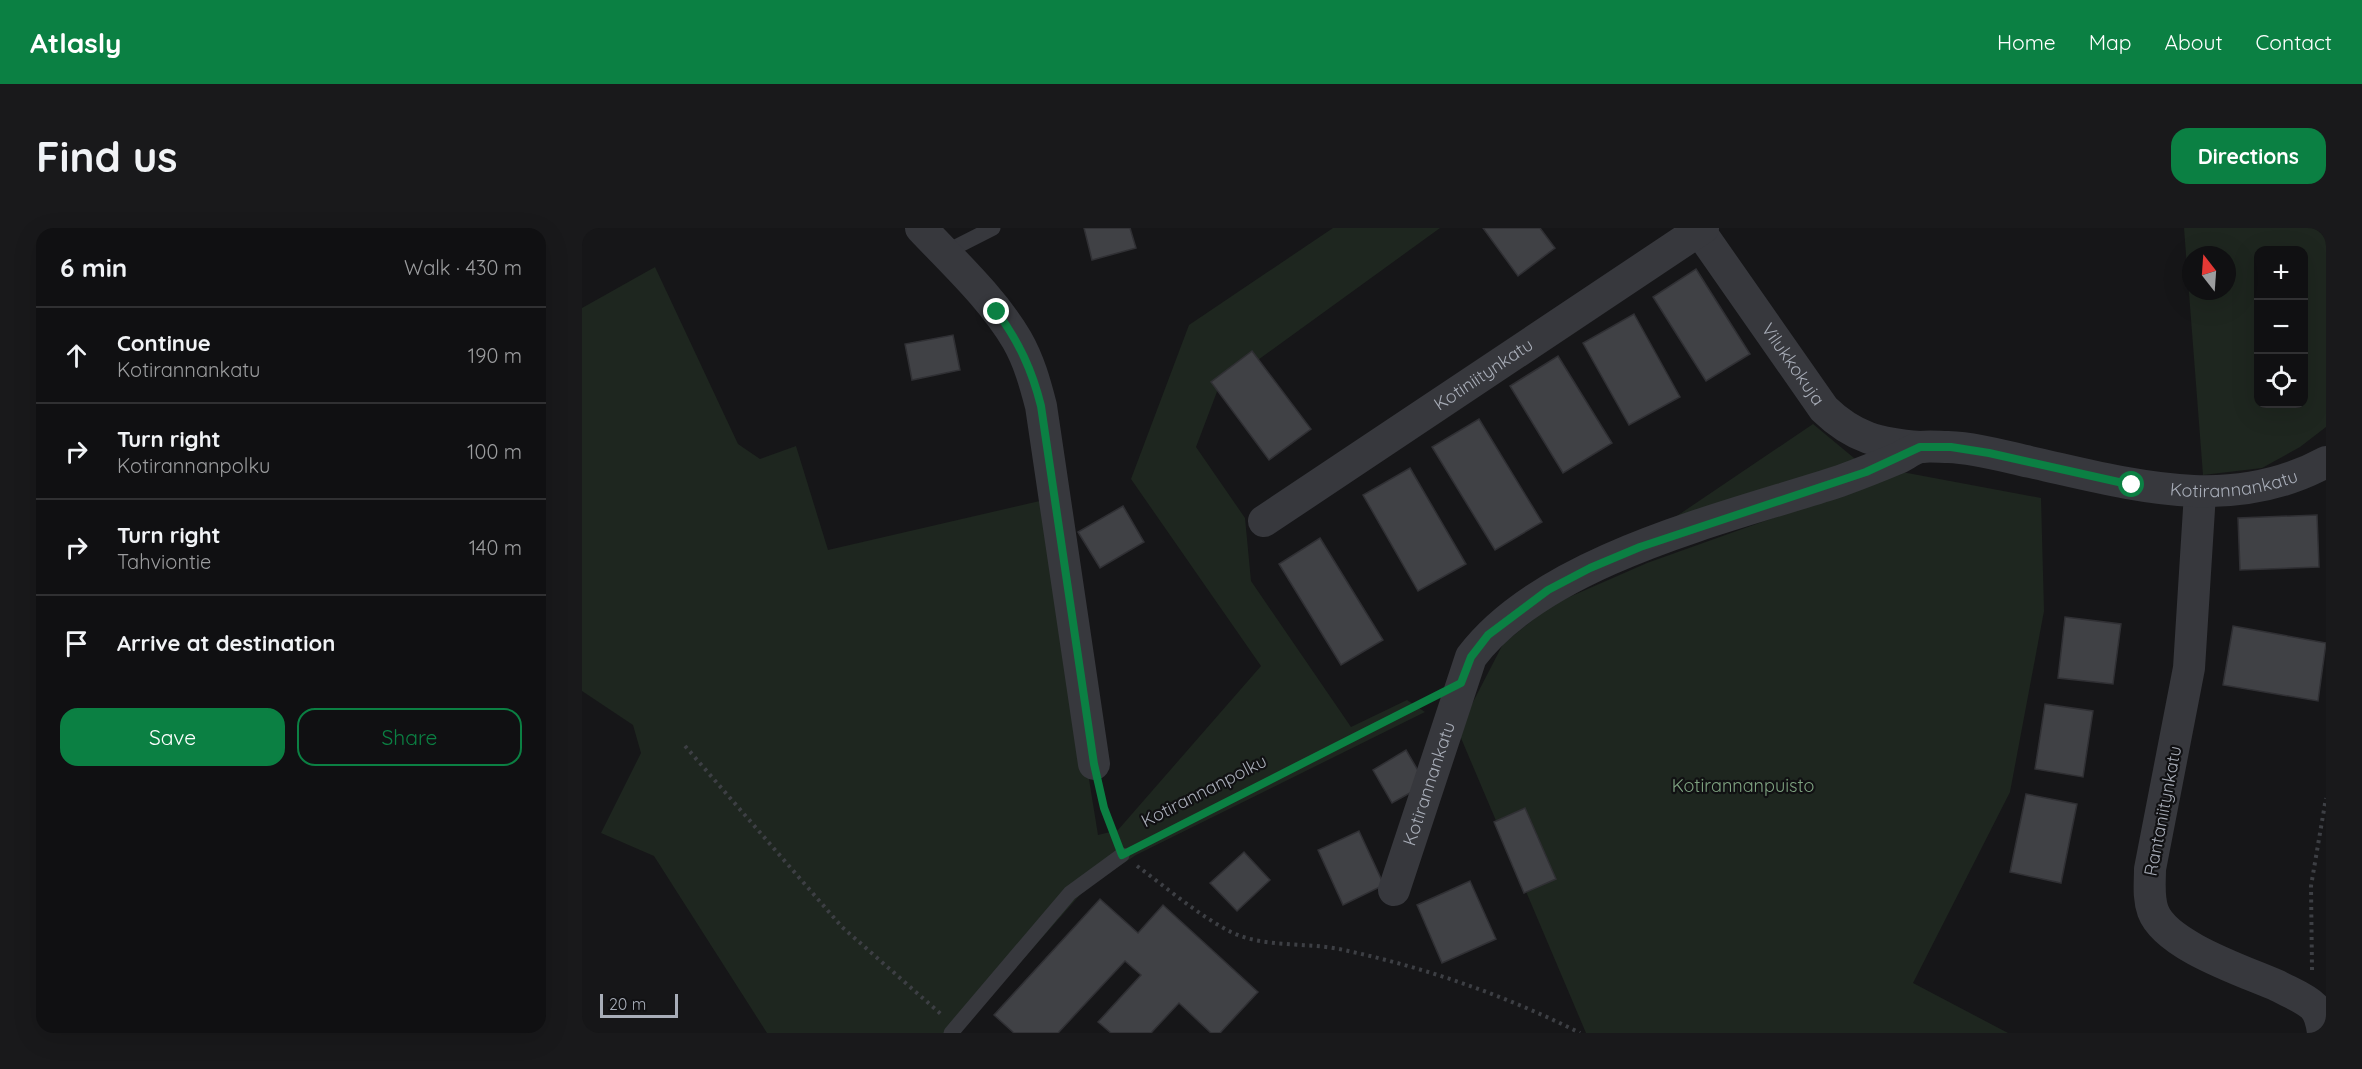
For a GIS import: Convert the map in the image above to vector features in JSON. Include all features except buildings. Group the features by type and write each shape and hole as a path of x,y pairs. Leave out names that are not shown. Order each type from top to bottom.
{"street":[{"path":"921,228 997,312 1018,340 1032,371 1041,406 1094,764"},
{"name":"Vilukkokuja","path":"1701,229 1808,388 1841,426 1865,438 1890,445 1920,447"},
{"name":"Kotiniitynkatu","path":"1264,521 1701,229"},
{"name":"Kotirannankatu","path":"1394,890 1471,657 1488,635 1548,590 1590,568 1640,547 1866,472 1920,447 1951,447 1989,453 2132,485 2200,493 2263,484 2297,476 2326,462"},
{"name":"Rantaniitynkatu","path":"2200,493 2189,668 2150,869 2149,893 2153,912 2162,927 2181,942 2295,994 2318,1020"}],"lane":[{"path":"944,253 993,228"},
{"path":"954,1030 1070,893 1122,855"}],"path":[{"name":"Kotirannanpolku","path":"1122,855 1461,683"},
{"path":"686,746 842,927 954,1030"},
{"path":"1094,764 1104,808 1122,855 1232,932 1275,944 1309,944 1341,950 1457,981 1580,1033"},
{"path":"2318,1020 2310,939 2311,886 2326,798"}],"green space":[{"path":"1333,228 1440,228 1218,389 1196,447 1245,518 1251,581 1351,727 1407,700 1425,712 1136,855 1086,888 958,1033 767,1033 654,856 601,833 641,753 633,725 582,691 582,308 655,267 738,444 760,459 796,446 828,550 1044,500 1098,835 1118,830 1261,666 1131,479 1189,325"},
{"path":"2184,228 2326,228 2326,427 2300,447 2262,468 2203,475 2190,300 2236,300 2236,246 2185,246"},
{"path":"1813,424 1860,463 1662,526"},
{"name":"Kotirannanpuisto","path":"1902,472 2041,498 2044,611 2010,792 1913,983 2008,1033 1586,1033 1458,731 1503,644 1551,605 1647,563"}],"route":[{"path":"997,312 1018,340 1032,371 1041,406 1094,764 1104,808 1122,855 1461,683 1471,657 1488,635 1513,615 1548,590 1590,568 1640,547 1866,472 1920,447 1951,447 1989,453 2132,485"}]}
